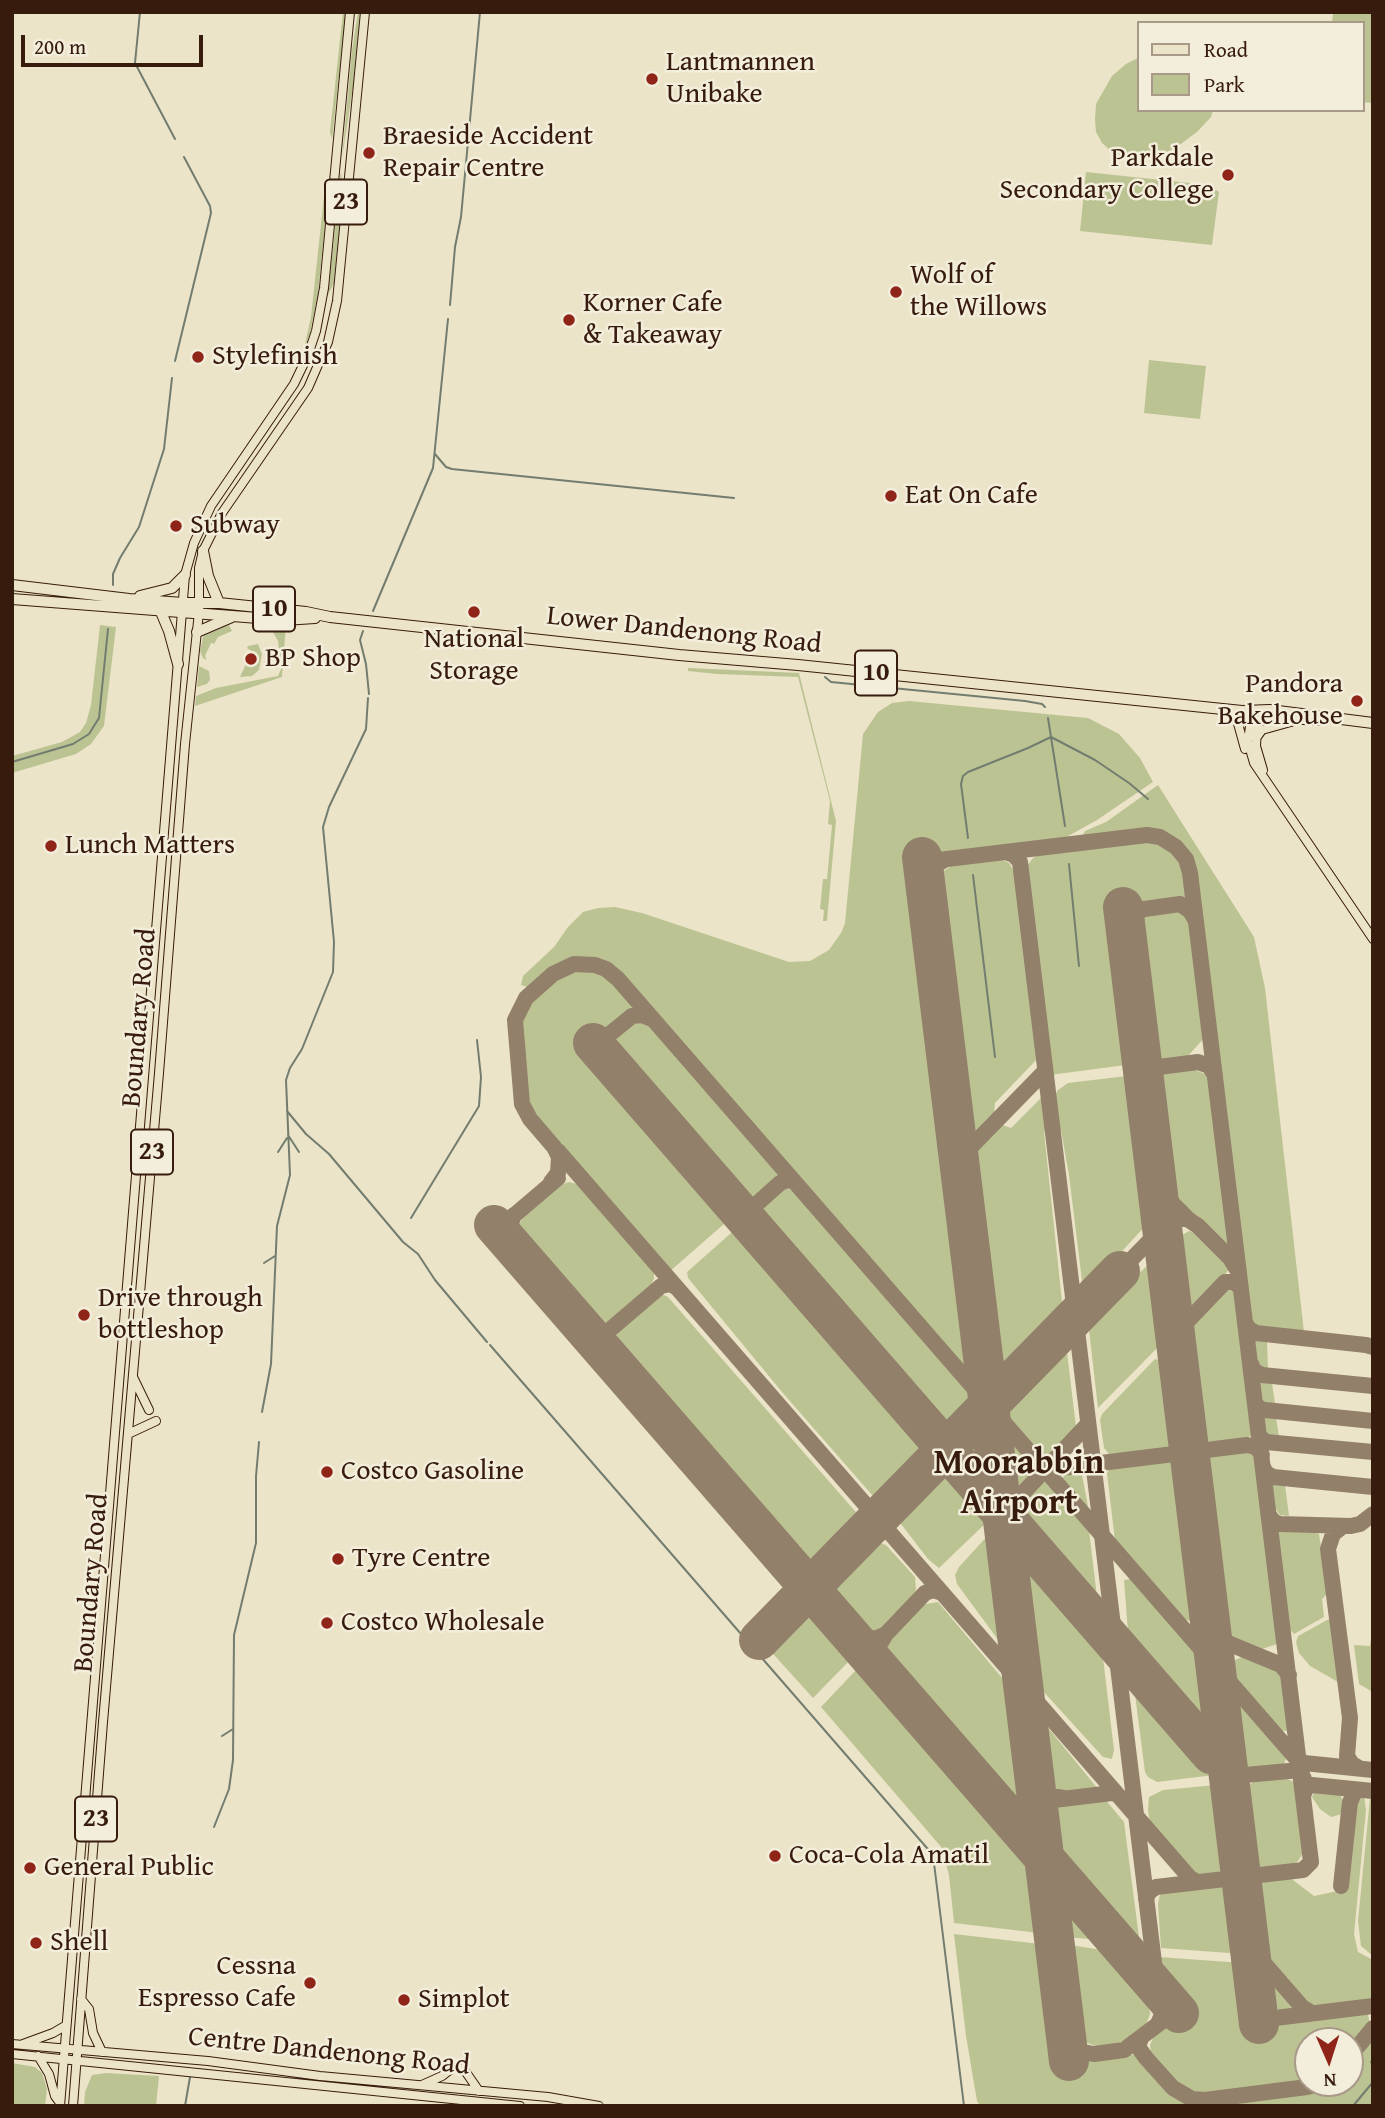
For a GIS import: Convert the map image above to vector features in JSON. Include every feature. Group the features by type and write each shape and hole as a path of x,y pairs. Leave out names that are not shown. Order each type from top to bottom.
{"highway":[{"path":"203,551 208,576 219,603"},
{"path":"129,598 172,588 185,575"},
{"name":"Lower Dandenong Road","path":"12,584 129,598 183,608"},
{"name":"Lower Dandenong Road","path":"12,599 161,612 219,603 679,655 1226,709 1298,720 1342,720"},
{"name":"Lower Dandenong Road","path":"198,607 236,616 284,621 330,617"},
{"path":"161,612 178,664"},
{"path":"197,632 236,616"},
{"name":"Lower Dandenong Road","path":"1252,712 1303,713 1373,723"}],"main road":[{"name":"Boundary Road","path":"60,2105 185,575 194,542 211,506 294,384 316,331 324,288 350,12"},
{"name":"Boundary Road","path":"73,2106 184,758 197,632 199,568 203,551 228,504 307,388 328,342 339,279 365,12"},
{"path":"1226,709 1237,720 1245,747 1254,763 1373,939"},
{"path":"1252,712 1248,743 1254,763"},
{"path":"1252,712 1257,753 1268,783"},
{"path":"1257,738 1262,730 1298,720"},
{"path":"133,1377 149,1410"},
{"path":"128,1433 156,1422"},
{"path":"73,1931 88,1914"},
{"path":"81,1999 89,2009 93,2033 102,2052"},
{"path":"17,2044 53,2033 65,2026"},
{"name":"Centre Dandenong Road","path":"17,2044 548,2097 599,2106"},
{"path":"42,2047 40,2056 60,2105"},
{"name":"Centre Dandenong Road","path":"12,2053 520,2106"},
{"path":"463,2068 479,2091"},
{"path":"422,2085 451,2069"}],"green space":[{"path":"343,12 346,12 332,139 330,132"},
{"path":"358,12 353,87 342,158 352,50"},
{"path":"1333,12 1373,12 1373,103 1364,102 1364,21 1332,21"},
{"path":"1136,59 1136,112 1212,112 1211,117 1197,132 1174,149 1154,157 1122,158 1102,143 1096,132 1095,120 1096,104 1112,76"},
{"path":"341,171 343,190 334,283 328,295"},
{"path":"1086,172 1209,185 1219,192 1212,245 1080,231"},
{"path":"326,191 318,294 304,349 311,317"},
{"path":"1149,360 1206,366 1200,419 1144,413"},
{"path":"286,624 282,677 195,706 196,696 216,688 278,676 281,669 278,641 269,625"},
{"path":"100,625 116,627 104,726 91,744 76,754 12,773 12,756 62,742 80,732 86,723 91,705"},
{"path":"229,625 232,631 218,637 214,644 211,643 205,656 207,660 203,658 200,651 204,633"},
{"path":"258,644 262,654 259,670 252,676 240,677 246,664 251,666 256,654 247,648 248,646"},
{"path":"199,666 209,671 210,680 197,687"},
{"path":"688,668 799,673 836,821 827,921 823,921 824,910 820,909 823,879 827,879 832,825 828,824 830,801 798,677 717,674 688,671"},
{"path":"909,701 1088,718 1119,734 1140,758 1153,782 1097,820 1061,840 908,859 971,1377 615,970 593,960 574,959 557,966 530,988 521,985 523,976 554,947 583,912 598,908 615,907 642,913 789,962 810,961 829,950 845,923 863,734 878,712 892,703"},
{"path":"1158,785 1254,937 1265,988 1304,1332 1258,1329 1250,1322 1196,876 1192,862 1178,842 1160,832 1082,836 1085,831 1106,822"},
{"path":"1141,841 1163,845 1175,854 1184,869 1189,898 1114,907 1133,1064 1050,1075 1027,866 1033,858 1044,852"},
{"path":"999,858 1009,863 1017,876 1039,1057 995,1103 994,1115 971,1137 939,880 944,871 952,865"},
{"path":"1175,910 1186,915 1193,925 1206,1036 1186,1058 1151,1063 1136,933 1139,921 1145,915"},
{"path":"585,968 610,978 634,1006 586,1048 732,1217 669,1272 536,1119 525,1099 519,1033 521,1016 528,1003 553,980 567,971"},
{"path":"640,1022 652,1026 780,1174 746,1205 619,1059 615,1048 618,1033 629,1024"},
{"path":"1191,1068 1207,1075 1212,1087 1232,1250 1217,1239 1166,1187 1152,1073"},
{"path":"1135,1075 1150,1197 1146,1198 1148,1223 1090,1286 1083,1289 1069,1175 1061,1130 1057,1130 1053,1099 1058,1090 1068,1083"},
{"path":"1044,1095 1048,1129 1044,1132 1063,1311 1061,1319 999,1376 972,1156 1000,1124 1011,1128"},
{"path":"569,1182 586,1191 650,1263 654,1272 649,1289 603,1329 520,1231 524,1215 557,1186"},
{"path":"780,1190 795,1190 971,1394 971,1404 946,1435 763,1225 763,1205"},
{"path":"739,1226 931,1448 881,1498 872,1495 688,1278 687,1272"},
{"path":"1189,1231 1203,1236 1225,1261 1229,1270 1186,1315 1183,1312 1177,1244 1179,1237"},
{"path":"1149,1264 1153,1265 1163,1342 1098,1408 1088,1321"},
{"path":"1230,1289 1238,1296 1253,1431 1251,1436 1245,1439 1213,1443 1203,1439 1200,1433 1188,1330 1191,1323 1219,1294"},
{"path":"662,1294 668,1297 861,1518 811,1568 616,1343 617,1332"},
{"path":"1257,1338 1267,1341 1268,1370 1259,1370 1255,1366 1253,1344"},
{"path":"1066,1344 1076,1427 1044,1460 1007,1419 1007,1404"},
{"path":"1155,1359 1163,1361 1169,1370 1179,1444 1166,1449 1109,1454 1104,1448 1100,1420 1102,1414"},
{"path":"1266,1380 1272,1383 1275,1404 1273,1407 1260,1404 1258,1384"},
{"path":"1264,1415 1276,1417 1279,1437 1264,1436"},
{"path":"978,1429 984,1478 958,1450"},
{"path":"1006,1436 1036,1469 1015,1492 1013,1492"},
{"path":"1249,1451 1257,1459 1279,1632 1277,1644 1262,1649 1232,1639 1225,1633 1205,1471 1207,1459 1211,1455"},
{"path":"1178,1459 1198,1625 1181,1617 1115,1541 1107,1473 1110,1469 1114,1466"},
{"path":"947,1465 985,1508 989,1520 939,1568 928,1559 901,1524 900,1517"},
{"path":"1081,1470 1088,1506 1086,1508 1062,1482 1065,1472"},
{"path":"1041,1481 1048,1483 1089,1530 1098,1605 1096,1607 1016,1517 1016,1505"},
{"path":"1273,1482 1285,1485 1289,1516 1280,1515 1273,1505 1270,1485"},
{"path":"1279,1530 1314,1531 1319,1534 1328,1593 1322,1599 1324,1617 1294,1634 1288,1627 1276,1535"},
{"path":"990,1533 1003,1640 999,1641 957,1584 955,1575"},
{"path":"877,1542 886,1545 915,1577 916,1589 879,1631 874,1632 863,1629 830,1590 831,1583 865,1549"},
{"path":"1020,1549 1101,1641 1114,1750 1112,1759 1103,1757 1042,1690 1036,1679"},
{"path":"1130,1579 1198,1655 1202,1665 1211,1740 1129,1645 1124,1580"},
{"path":"938,1602 1008,1685 1021,1800 1012,1800 887,1656 889,1638 920,1605"},
{"path":"807,1606 852,1658 813,1698 766,1646"},
{"path":"1329,1619 1338,1682 1310,1666 1299,1653 1296,1642 1298,1636"},
{"path":"1372,1629 1371,1691 1359,1684 1354,1645 1370,1646"},
{"path":"1244,1656 1273,1668 1284,1677 1289,1725 1287,1731 1277,1730 1228,1673 1233,1661"},
{"path":"856,1670 865,1673 1030,1863 1039,1933 954,1923 949,1875 942,1848 821,1707"},
{"path":"1133,1679 1214,1775 1157,1782 1148,1777 1145,1772"},
{"path":"1229,1692 1284,1754 1284,1764 1253,1770 1241,1762 1236,1750"},
{"path":"1041,1719 1099,1789 1065,1793 1051,1785 1048,1780"},
{"path":"1285,1778 1294,1782 1297,1789 1303,1853 1298,1861 1291,1865 1258,1867 1253,1861 1245,1789 1254,1781"},
{"path":"1216,1785 1227,1863 1217,1874 1198,1877 1150,1824 1149,1797 1163,1790"},
{"path":"1318,1791 1334,1792 1341,1796 1344,1804 1342,1814 1331,1817 1320,1809 1312,1797"},
{"path":"1364,1796 1366,1810 1354,1934 1358,1952 1373,1960 1373,2002 1315,2007 1302,2000 1260,1951 1250,1881 1289,1877 1314,1896 1347,1889 1356,1804"},
{"path":"1373,1797 1373,1956 1361,1946 1358,1921 1370,1798"},
{"path":"1104,1798 1124,1822 1139,1937 1137,1943 1057,1852 1051,1805"},
{"path":"1233,1883 1242,1954 1161,1948 1158,1904 1160,1894"},
{"path":"1064,1902 1098,1940 1068,1937"},
{"path":"954,1934 1040,1944 1055,2064 1134,2055 1174,2095 1194,2104 1294,2094 1294,2097 1364,2097 1364,2046 1373,2035 1373,2106 980,2106 966,2036"},
{"path":"1071,1945 1107,1951 1140,1988 1149,2005 1150,2014 1146,2025 1134,2036 1116,2044 1096,2046 1082,2038 1068,1947"},
{"path":"1159,1957 1243,1963 1251,2026 1360,2013 1368,2015 1370,2024 1364,2032 1364,2027 1294,2027 1294,2084 1212,2095 1188,2093 1169,2078 1151,2052 1150,2045 1154,2036 1189,2004 1163,1973"},
{"path":"1261,1970 1295,2006 1293,2010 1281,2011 1270,2005 1265,1994"},
{"path":"12,2063 35,2067 42,2073 47,2089 45,2106 12,2106"},
{"path":"106,2073 159,2076 156,2106 84,2106 85,2092 92,2075"}],"waterway":[{"path":"140,12 135,63 175,139"},
{"path":"450,305 480,12"},
{"path":"175,361 211,213 210,206 184,157"},
{"path":"373,611 433,468 448,319"},
{"path":"113,585 113,574 120,558 139,527 164,449 172,378"},
{"path":"435,454 446,467 452,469 734,498"},
{"path":"12,762 73,744 89,734 99,718 108,629"},
{"path":"363,631 360,640 369,694"},
{"path":"825,677 831,682 1025,701 1045,707"},
{"path":"262,1412 271,1364 277,1226 290,1175 286,1080 302,1049 333,972 334,942 323,827 329,807 366,729 368,698"},
{"path":"1048,718 1065,826"},
{"path":"968,838 961,784 963,776 1051,737 1095,760 1148,799"},
{"path":"1069,864 1079,966"},
{"path":"973,875 995,1057"},
{"path":"411,1218 479,1106 481,1077 477,1040"},
{"path":"287,1111 306,1134 329,1154 403,1242 418,1254 435,1280 487,1342"},
{"path":"288,1135 299,1152"},
{"path":"278,1152 287,1138"},
{"path":"264,1263 275,1256"},
{"path":"490,1345 933,1855 964,2106"},
{"path":"214,1827 229,1789 233,1760 234,1635 256,1543 259,1442"},
{"path":"222,1736 233,1729"},
{"path":"185,2106 190,2077"},
{"path":"1353,2106 1373,2082"}],"taxiway":[{"path":"922,862 1147,835 1160,837 1176,847 1186,859 1190,873 1311,1862 1303,1870 1156,1887 1149,1892 1146,1899"},
{"path":"1005,852 1014,855 1020,862 1157,1987"},
{"path":"935,963 927,883 933,867 946,859"},
{"path":"1123,912 1180,904 1190,911 1196,921"},
{"path":"1129,962 1127,926 1133,915 1142,910"},
{"path":"551,1182 558,1173 559,1157 522,1104 515,1020 526,998 553,974 574,964 595,965 606,969 618,979 1295,1757 1304,1763 1373,1770"},
{"path":"595,1046 632,1016 642,1015 652,1019"},
{"path":"611,1033 605,1042 605,1052 628,1084"},
{"path":"1147,1103 1145,1077 1151,1068 1198,1062 1209,1066 1215,1075"},
{"path":"967,1229 960,1168 964,1154 1045,1071"},
{"path":"1152,1149 1157,1181 1162,1193 1189,1220"},
{"path":"558,1151 1190,1878 1197,1882"},
{"path":"498,1229 558,1178"},
{"path":"769,1246 750,1223 750,1210 780,1183 788,1180 794,1182"},
{"path":"514,1215 509,1229 511,1242 536,1273"},
{"path":"1120,1271 1170,1220 1179,1218 1198,1226 1230,1258 1238,1271"},
{"path":"1166,1265 1164,1237 1175,1224"},
{"path":"1179,1369 1177,1338 1181,1328 1225,1282 1234,1282 1241,1288"},
{"path":"625,1375 605,1350 605,1334 661,1286 670,1284 676,1287"},
{"path":"1246,1324 1256,1333 1373,1347"},
{"path":"980,1336 990,1406"},
{"path":"1251,1364 1254,1371 1262,1375 1373,1386"},
{"path":"1255,1403 1265,1410 1373,1421"},
{"path":"1185,1413 1189,1443 1200,1450 1192,1459 1194,1490"},
{"path":"1010,1581 1005,1512 1088,1424"},
{"path":"1259,1436 1266,1442 1373,1452"},
{"path":"1044,1470 1247,1445 1256,1447 1262,1455"},
{"path":"995,1462 1002,1497 1007,1501 1014,1500"},
{"path":"1263,1467 1266,1473 1273,1477 1373,1487"},
{"path":"970,1477 992,1499 1002,1502 1014,1500"},
{"path":"883,1524 882,1516 895,1501"},
{"path":"1269,1515 1279,1524 1351,1526 1360,1524 1373,1514"},
{"path":"856,1541 873,1526 884,1526"},
{"path":"1343,1526 1333,1534 1328,1549 1350,1718 1347,1756 1352,1764 1359,1768"},
{"path":"912,1705 880,1666 877,1649 886,1634 925,1593 933,1590 942,1593"},
{"path":"1208,1603 1214,1642"},
{"path":"1088,1613 1113,1647"},
{"path":"1014,1618 1022,1675 1027,1687"},
{"path":"847,1630 864,1640 886,1634"},
{"path":"1212,1632 1218,1639 1281,1665 1289,1675"},
{"path":"1026,1716 1038,1785 1051,1796 1064,1798"},
{"path":"1211,1754 1234,1776 1300,1770 1304,1779"},
{"path":"1303,1796 1306,1788 1312,1785 1373,1791"},
{"path":"1341,1886 1350,1802 1355,1792 1361,1790"},
{"path":"1037,1802 1112,1793 1118,1795"},
{"path":"1249,1943 1302,2007 1312,2013"},
{"path":"1127,1952 1161,1997 1164,2010 1158,2024"},
{"path":"1057,1969 1066,2033 1073,2046 1083,2052 1094,2054 1124,2050 1177,2010"},
{"path":"1254,1977 1259,2009 1264,2015 1275,2018"},
{"path":"1259,2020 1373,2006"},
{"path":"1364,2039 1373,2028"},
{"path":"1141,2038 1138,2047 1146,2058 1173,2088 1192,2099 1205,2100 1294,2089"}],"runway":[{"path":"922,857 1069,2061"},
{"path":"1123,907 1259,2024"},
{"path":"593,1043 1211,1754"},
{"path":"494,1225 1179,2013"},
{"path":"759,1640 1120,1271"}],"place":[{"name":"Lantmannen Unibake","path":"652,79"},
{"name":"Braeside Accident Repair Centre","path":"369,153"},
{"name":"Parkdale Secondary College","path":"1228,175"},
{"name":"Wolf of the Willows","path":"896,292"},
{"name":"Korner Cafe & Takeaway","path":"569,320"},
{"name":"Stylefinish","path":"198,357"},
{"name":"Eat On Cafe","path":"891,496"},
{"name":"Subway","path":"176,526"},
{"name":"National Storage","path":"474,612"},
{"name":"BP Shop","path":"251,659"},
{"name":"Pandora Bakehouse","path":"1357,701"},
{"name":"Lunch Matters","path":"51,846"},
{"name":"Drive through bottleshop","path":"84,1315"},
{"name":"Costco Gasoline","path":"327,1472"},
{"name":"Tyre Centre","path":"338,1559"},
{"name":"Costco Wholesale","path":"327,1623"},
{"name":"Coca-Cola Amatil","path":"775,1856"},
{"name":"General Public","path":"30,1868"},
{"name":"Shell","path":"36,1943"},
{"name":"Cessna Espresso Cafe","path":"310,1983"},
{"name":"Simplot","path":"404,2000"}],"district":[{"name":"Moorabbin Airport","path":"1019,1484"}]}
